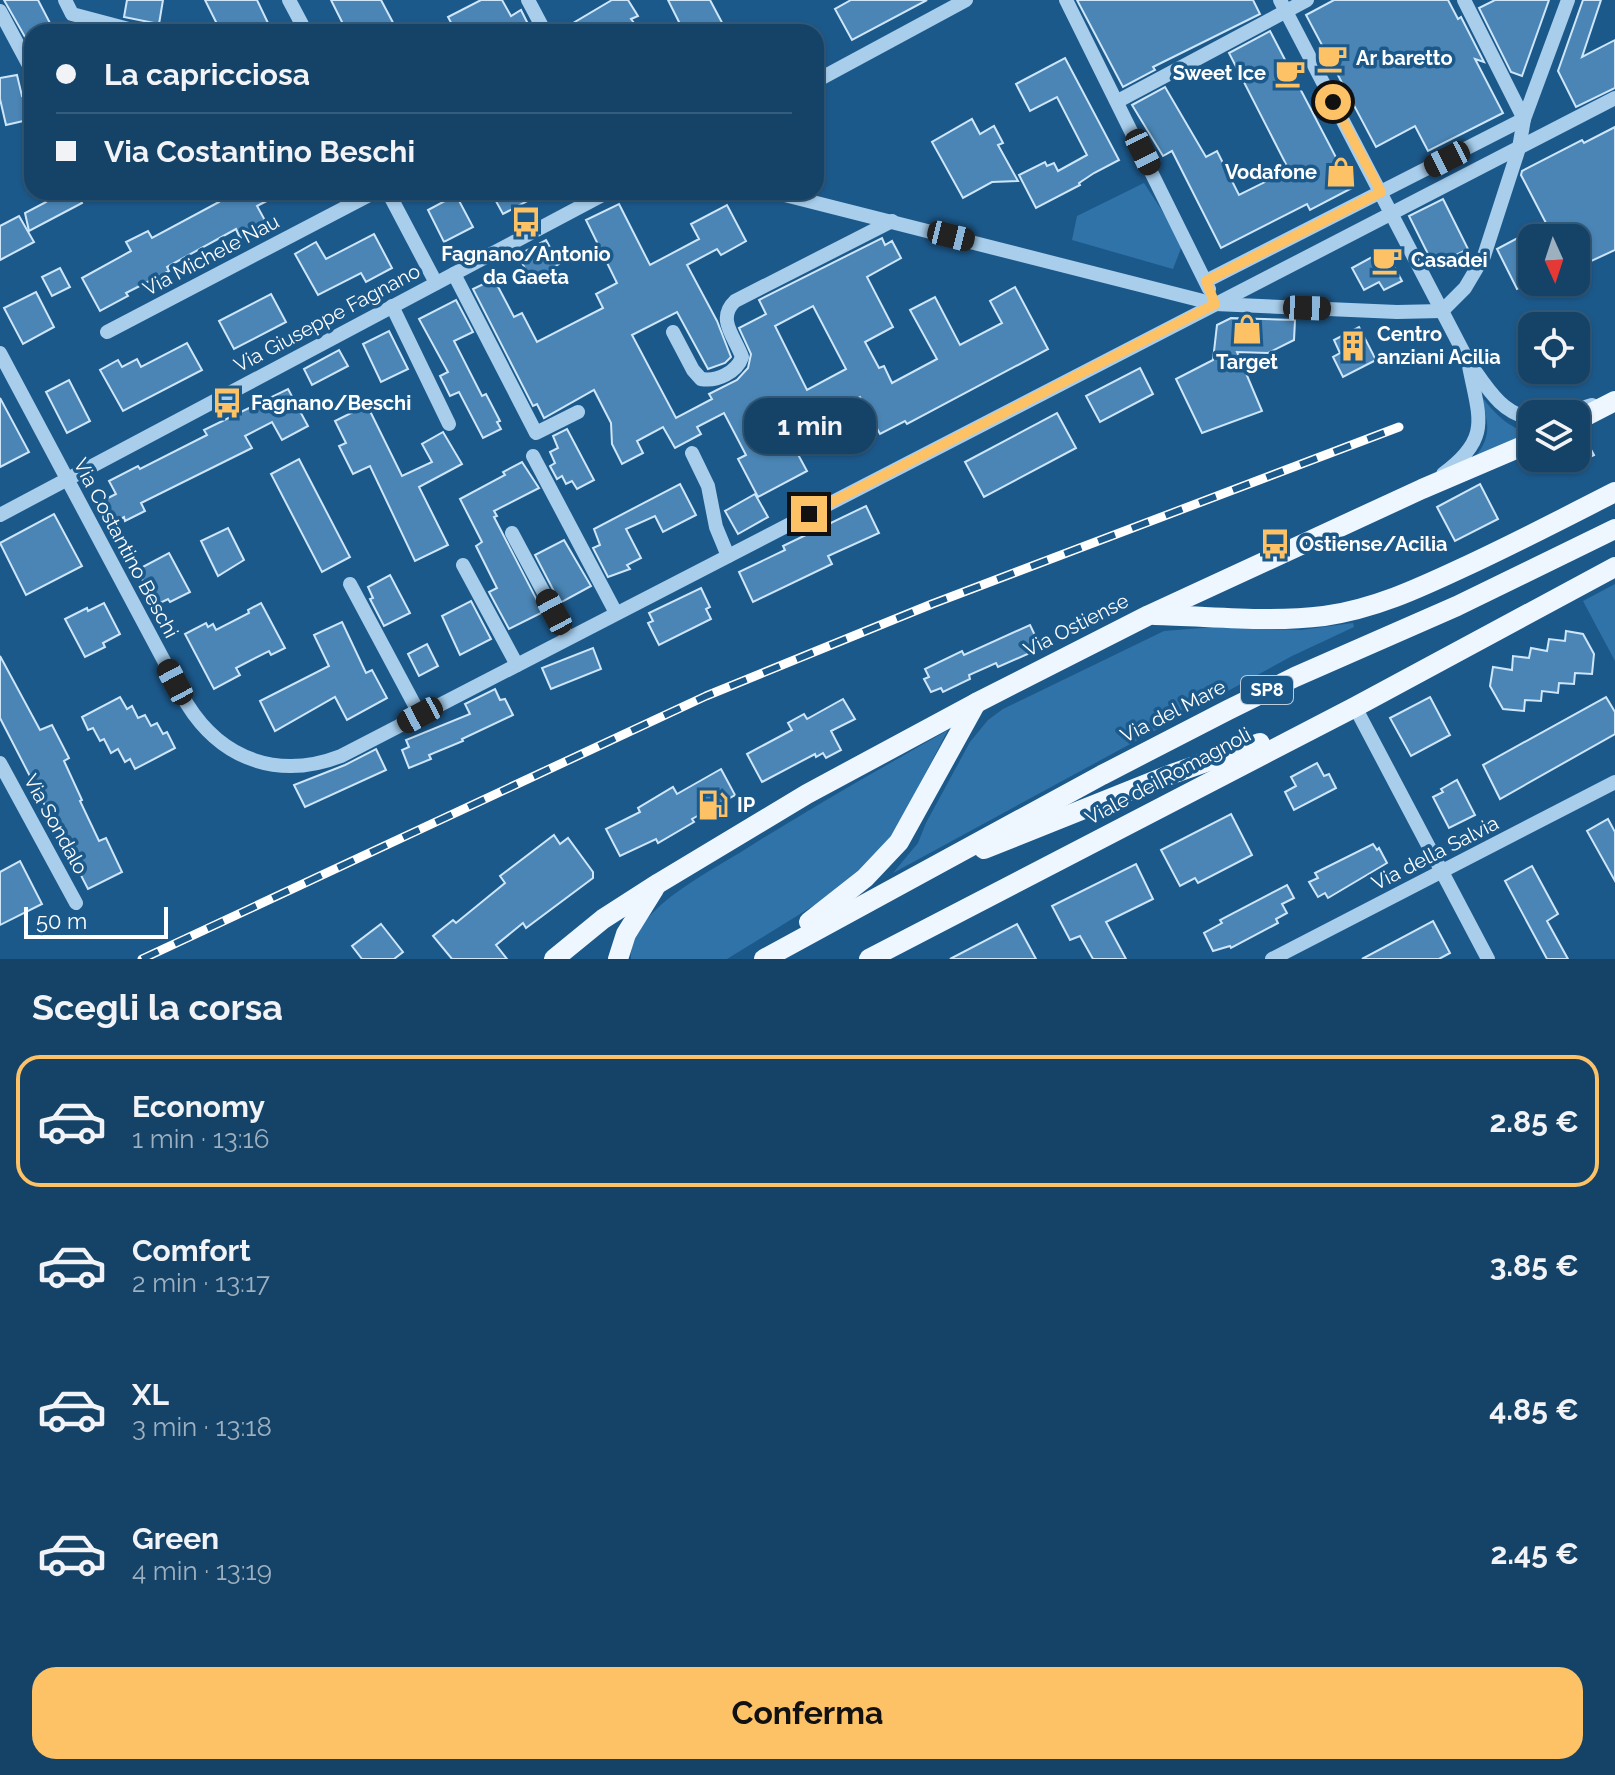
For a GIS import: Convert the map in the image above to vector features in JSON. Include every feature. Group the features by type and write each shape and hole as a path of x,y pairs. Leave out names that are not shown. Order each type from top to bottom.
{"main road":[{"path":"1590,413 1615,399"},
{"name":"Via Ostiense","path":"554,959 603,919 659,883 818,788 976,703 1149,615 1518,448"},
{"path":"1149,615 1292,618 1342,613 1372,606 1414,591 1615,492"},
{"name":"Via del Mare","path":"764,959 1261,693 1457,606 1615,529"},
{"name":"Viale dei Romagnoli","path":"869,959 1355,707 1615,567"},
{"path":"756,959 839,900 887,856 904,834 976,703"},
{"path":"928,869 1046,827 1180,771 1320,723"},
{"name":"Via Ostiense","path":"618,959 626,934 659,883"}],"street":[{"path":"65,0 72,14 110,24"},
{"path":"289,0 302,24"},
{"path":"528,0 541,24"},
{"path":"824,77 966,0"},
{"path":"1066,0 1215,304"},
{"path":"1118,101 1283,6 1307,0"},
{"path":"1464,0 1524,119"},
{"path":"806,200 1215,304 1442,311 1465,288 1484,256 1519,148 1524,119 1568,0"},
{"path":"1283,6 1468,361 1506,408 1518,415"},
{"path":"0,11 24,56"},
{"name":"Via Costantino Beschi","path":"0,353 200,724 224,745 265,763 308,767 341,756 1615,98"},
{"path":"1206,281 1524,119"},
{"name":"Via Michele Nau","path":"107,332 360,200"},
{"path":"392,200 436,283"},
{"name":"Via Giuseppe Fagnano","path":"0,515 593,200"},
{"path":"673,332 701,379 711,380 726,374 739,366 742,357 727,323 727,311 735,301 892,221"},
{"path":"454,274 536,433 578,412"},
{"path":"392,306 449,424"},
{"path":"1422,489 1454,466 1474,445 1478,414 1468,361"},
{"path":"1590,406 1615,399"},
{"path":"692,453 708,486 716,527 728,556"},
{"path":"533,456 616,613"},
{"path":"512,533 568,638"},
{"path":"463,565 517,665"},
{"path":"350,584 420,715"},
{"path":"1355,707 1488,959"},
{"name":"Via Sondalo","path":"0,763 76,903"},
{"name":"Via della Salvia","path":"1272,959 1615,782"}],"shaded area":[{"path":"1144,183 1183,243 1173,269 1072,240 1077,216"},
{"path":"1477,391 1506,422 1518,428 1518,439 1469,463 1486,438 1485,412"},
{"path":"1615,584 1615,661 1583,601"},
{"path":"1353,623 1354,627 1292,656 893,873 918,843 970,742 988,720 1003,709 1164,631 1215,627 1301,630"},
{"path":"948,730 887,847 826,898 727,959 631,959 639,928 675,894 792,820"}],"building":[{"path":"4,0 38,0 50,23 24,24 24,35"},
{"path":"127,0 163,0 159,24 124,17"},
{"path":"205,0 257,0 268,23 266,24 217,24"},
{"path":"331,0 381,0 394,24 343,24"},
{"path":"481,0 502,0 511,16 521,10 528,24 452,24 448,17"},
{"path":"612,0 628,0 638,16 631,19 632,24 572,24"},
{"path":"668,0 710,0 723,24 680,24"},
{"path":"851,0 927,0 852,40 835,9"},
{"path":"1077,0 1253,0 1260,14 1153,67 1155,70 1123,87"},
{"path":"1334,0 1448,0 1458,19 1461,17 1484,62 1475,59 1503,113 1428,151 1415,126 1376,147 1306,15"},
{"path":"1495,0 1549,0 1522,76 1511,72 1479,8"},
{"path":"1583,0 1601,0 1582,57 1615,40 1615,88 1576,107 1558,71"},
{"path":"1270,31 1352,188 1310,210 1307,204 1221,248 1172,151 1163,156 1132,105 1165,87 1206,157 1217,151 1239,195 1289,170 1229,53"},
{"path":"1065,58 1119,160 1036,208 1019,175 1045,162 1047,166 1054,163 1058,171 1087,155 1057,97 1030,111 1016,84"},
{"path":"17,75 24,95 24,121 6,125 0,99 0,78"},
{"path":"972,119 980,134 994,126 1003,143 998,145 1018,181 992,182 963,198 932,142"},
{"path":"1615,127 1615,250 1590,262 1590,224 1544,224 1521,175 1522,171 1582,140 1584,143"},
{"path":"1443,199 1468,249 1434,266 1409,216"},
{"path":"80,200 82,203 29,231 25,213 46,202"},
{"path":"269,200 257,206 267,224 240,238 236,229 167,267 169,271 126,293 128,296 100,311 82,278 131,251 126,242 148,231 152,238 219,202"},
{"path":"447,200 459,200 473,227 444,242 428,210"},
{"path":"495,200 529,200 503,214"},
{"path":"619,204 650,265 699,239 691,224 727,205 746,241 721,255 717,249 687,265 717,321 731,357 725,363 708,369 677,312 632,335 676,418 712,399 709,394 737,380 748,368 751,354 739,328 766,314 759,300 882,238 885,245 892,241 901,258 867,277 893,327 865,342 879,368 884,366 892,383 937,359 910,310 935,297 960,345 1002,323 990,301 1015,287 1048,349 907,424 905,421 880,434 860,397 788,436 807,471 758,497 738,459 746,455 724,413 697,427 701,434 675,448 663,427 637,441 643,453 622,464 612,444 611,423 594,390 544,418 537,404 533,406 473,289 494,279 514,317 522,313 537,342 603,308 596,294 617,283 586,220","holes":["813,306 846,369 807,390 775,326"]},
{"path":"19,216 34,242 0,260 0,226"},
{"path":"374,234 392,268 366,282 361,273 318,295 295,254 316,242 326,259"},
{"path":"1518,238 1517,289 1497,249"},
{"path":"546,240 559,264 548,271 551,277 534,286 518,255"},
{"path":"1385,250 1402,281 1384,290 1379,282 1364,290 1352,268"},
{"path":"60,268 70,287 52,296 42,277"},
{"path":"36,292 54,327 23,344 4,308"},
{"path":"271,294 286,322 234,349 219,321"},
{"path":"456,300 473,332 454,341 482,396 486,394 500,421 497,422 501,429 483,438 459,392 450,396 440,376 448,372 419,319"},
{"path":"1231,318 1295,320 1294,340 1268,353 1237,352 1262,411 1202,433 1176,379 1213,360 1217,325"},
{"name":"Centro anziani Acilia","path":"1359,327 1376,360 1343,377 1333,357 1340,353 1334,340"},
{"path":"389,331 408,369 381,382 363,344"},
{"path":"187,343 202,370 123,411 100,370 118,360 122,367 137,359 141,367"},
{"path":"339,350 348,366 312,385 304,369"},
{"path":"1140,368 1153,394 1100,422 1086,396"},
{"path":"69,380 90,421 67,433 46,392"},
{"path":"288,389 308,426 282,440 272,422 245,436 252,448 141,503 145,511 125,521 124,517 115,522 104,500 116,494 109,481 207,435 204,430"},
{"path":"0,398 29,452 0,467"},
{"path":"367,405 402,476 432,462 422,444 443,432 462,464 419,487 448,545 415,561 370,466 353,474 339,446 346,443 335,421"},
{"path":"1057,413 1076,448 984,497 965,462"},
{"path":"567,429 594,480 577,489 572,481 566,484 562,476 557,479 550,466 555,463 550,452 558,448 553,436"},
{"path":"299,459 350,557 322,572 271,474"},
{"path":"522,462 539,488 494,511 497,516 494,517 543,612 509,629 489,592 497,588 476,546 482,542 460,499 505,475 503,472"},
{"path":"680,484 696,515 663,532 655,516 626,529 641,558 627,565 630,569 608,577 593,548 600,545 594,529"},
{"path":"1480,484 1498,519 1455,541 1437,507"},
{"path":"755,494 768,517 738,534 725,511"},
{"path":"866,506 879,533 828,556 832,564 753,602 739,572 785,550 783,546"},
{"path":"54,514 82,566 26,595 0,543"},
{"path":"228,528 244,560 218,576 201,541"},
{"path":"564,540 591,586 560,603 535,555"},
{"path":"169,553 190,592 156,605 137,570"},
{"path":"390,575 410,613 384,626 370,599 373,598 368,587"},
{"path":"701,588 710,607 706,609 711,619 659,645 648,623 653,621 649,613"},
{"path":"471,601 491,639 460,655 442,616"},
{"path":"104,603 120,634 103,643 105,647 85,657 65,619"},
{"path":"261,603 285,648 271,655 269,651 236,668 240,675 214,689 185,634 206,623 208,627 213,624 216,630 249,613 248,610"},
{"path":"342,622 366,673 372,670 387,698 347,720 335,697 275,731 260,701 329,666 314,635"},
{"path":"1030,625 1041,648 998,667 996,663 969,675 970,679 943,692 941,688 931,692 924,679 929,677 925,669"},
{"path":"1566,631 1583,634 1594,654 1592,674 1575,673 1574,684 1559,683 1558,693 1542,691 1541,701 1525,700 1524,711 1503,709 1490,686 1493,667 1512,670 1513,656 1529,658 1531,648 1547,651 1549,639 1565,641"},
{"path":"427,644 438,666 419,676 408,654"},
{"path":"593,648 601,669 551,689 542,668"},
{"path":"0,656 40,730 52,725 69,758 64,761 99,841 106,838 122,872 88,889 0,718"},
{"path":"495,689 500,700 505,699 513,715 429,755 431,759 409,768 402,750 409,747 406,740 470,714 465,704"},
{"path":"120,697 127,709 132,706 138,718 145,715 151,726 157,723 163,734 167,732 175,748 135,769 130,759 125,762 118,749 111,753 104,739 100,741 93,728 88,730 82,717"},
{"path":"1430,697 1450,735 1411,756 1390,718"},
{"path":"1606,697 1615,712 1615,734 1500,799 1483,765"},
{"path":"843,699 855,719 831,731 841,750 826,758 823,753 816,757 815,754 762,782 747,754 792,730 788,723 804,714 807,719"},
{"path":"376,749 386,770 305,807 294,785"},
{"path":"1317,763 1324,776 1329,774 1336,788 1294,810 1285,792 1296,786 1291,777"},
{"path":"721,769 735,795 658,843 656,839 620,856 606,829 640,812 638,808 673,787 677,794"},
{"path":"1457,780 1475,815 1449,828 1433,797"},
{"path":"1231,814 1252,855 1198,883 1195,878 1180,886 1161,850"},
{"path":"1608,819 1615,832 1615,881 1587,831"},
{"path":"554,835 560,844 568,838 593,872 593,878 526,928 523,923 496,945 507,959 452,959 433,936 453,920 456,923 505,883 500,876"},
{"path":"1373,844 1377,850 1379,848 1387,863 1328,898 1325,893 1318,897 1309,882 1318,878 1315,873"},
{"path":"20,861 42,904 0,925 0,872"},
{"path":"1136,864 1153,899 1106,922 1126,959 1093,959 1080,936 1070,940 1052,906"},
{"path":"1532,866 1558,914 1547,921 1568,959 1547,959 1505,881"},
{"path":"1287,885 1294,898 1282,904 1287,913 1276,919 1278,923 1231,948 1213,951 1204,933 1222,923 1220,920"},
{"path":"1433,921 1450,953 1439,959 1362,959"},
{"path":"381,924 403,952 394,959 362,959 352,946"},
{"path":"1017,924 1036,959 950,959"}],"railway":[{"path":"142,959 706,696 932,604 1399,427"}],"place":[{"name":"Ar baretto","path":"1332,58"},
{"name":"Sweet Ice","path":"1290,73"},
{"name":"Vodafone","path":"1341,172"},
{"name":"Fagnano/Antonio da Gaeta","path":"526,222"},
{"name":"Casadei","path":"1387,260"},
{"name":"Target","path":"1247,329"},
{"name":"Centro anziani Acilia","path":"1353,346"},
{"name":"Fagnano/Beschi","path":"227,403"},
{"name":"Ostiense/Acilia","path":"1275,544"},
{"name":"IP","path":"713,805"}],"route":[{"path":"809,514 1215,304 1206,281 1381,192 1333,102"}]}
